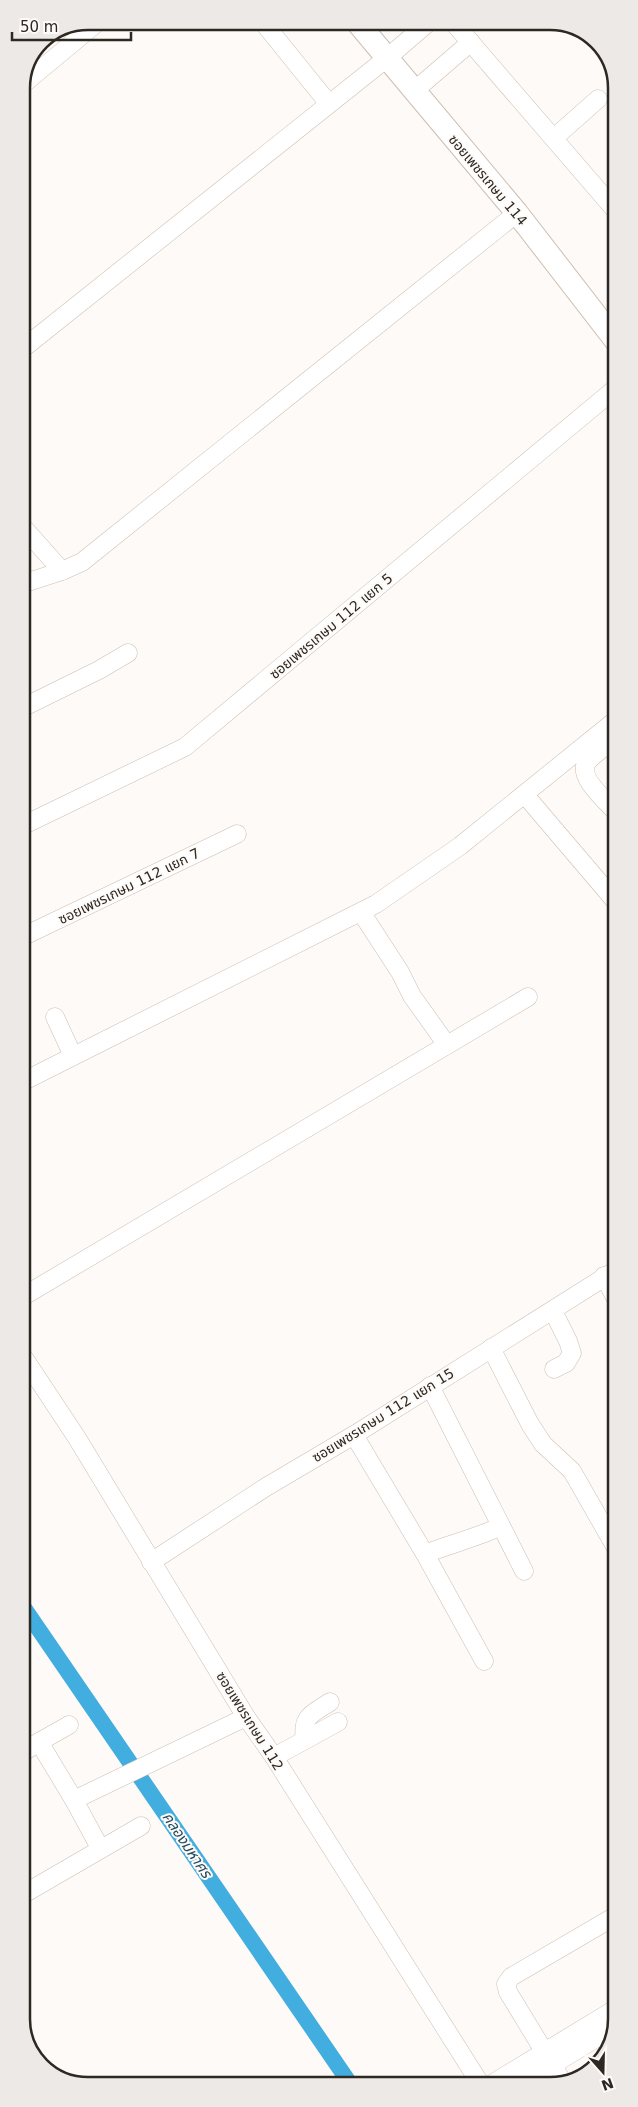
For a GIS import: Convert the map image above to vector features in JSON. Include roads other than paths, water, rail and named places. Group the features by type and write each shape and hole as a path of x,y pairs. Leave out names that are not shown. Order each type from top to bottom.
{"street":[{"path":"31,77 86,30"},
{"path":"269,30 329,104"},
{"name":"ซอยเพชรเกษม 114","path":"364,30 516,213 608,331"},
{"path":"30,343 419,30"},
{"path":"460,30 608,201"},
{"path":"414,91 471,42"},
{"path":"554,138 598,99"},
{"path":"30,581 82,562 516,213"},
{"name":"ซอยเพชรเกษม 112 แยก 5","path":"30,822 185,747 608,395"},
{"path":"30,535 62,571"},
{"path":"30,704 99,670 128,652"},
{"path":"30,1078 361,912 460,846 526,795 608,727"},
{"path":"608,745 587,762 584,770 586,778 608,803"},
{"path":"526,795 608,892"},
{"name":"ซอยเพชรเกษม 112 แยก 7","path":"30,934 237,834"},
{"path":"361,912 400,972 412,996 447,1045"},
{"path":"30,1292 528,997"},
{"path":"55,1017 73,1056"},
{"name":"ซอยเพชรเกษม 112 แยก 15","path":"151,1562 266,1487 354,1435 553,1311 608,1274"},
{"path":"553,1311 572,1353 566,1362 554,1369"},
{"path":"491,1348 530,1424 543,1444 572,1472 608,1534"},
{"name":"ซอยเพชรเกษม 112","path":"30,1366 77,1438 246,1717 274,1757 476,2077"},
{"path":"430,1386 477,1477 499,1527 524,1571"},
{"path":"354,1435 425,1554 484,1662"},
{"path":"425,1554 453,1542 479,1536 499,1527"},
{"path":"305,1740 303,1728 306,1720 330,1702"},
{"path":"74,1800 246,1717"},
{"path":"274,1757 338,1722"},
{"path":"30,1748 70,1725"},
{"path":"39,1742 100,1848"},
{"path":"30,1890 141,1826"},
{"path":"559,2076 508,1992 506,1984 511,1977 608,1920"},
{"path":"528,2077 548,2058 608,2015"},
{"path":"507,2077 607,2030"}],"waterway":[{"name":"คลองมหาศร","path":"30,1617 346,2077"}]}
